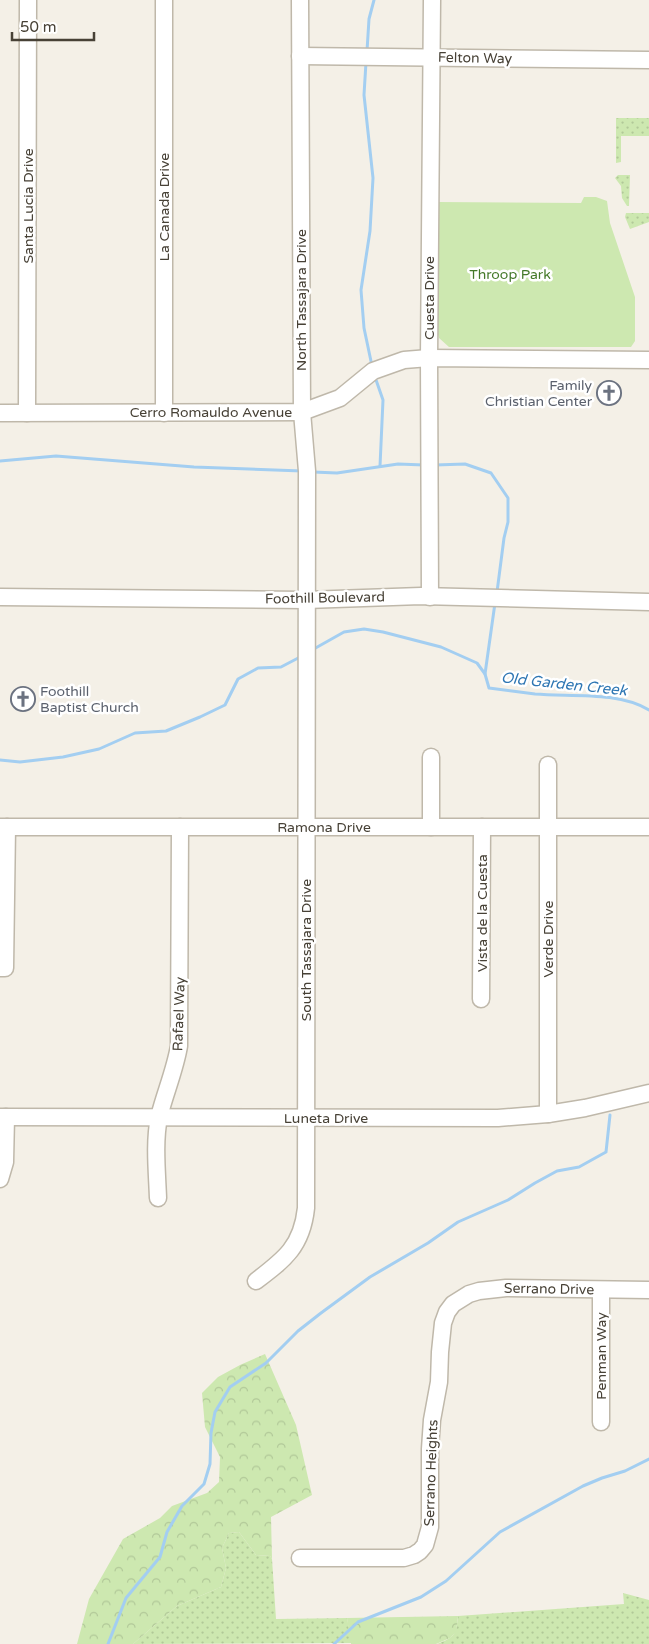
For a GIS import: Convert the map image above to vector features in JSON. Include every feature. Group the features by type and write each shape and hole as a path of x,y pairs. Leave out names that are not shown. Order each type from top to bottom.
{"street":[{"name":"Santa Lucia Drive","path":"28,0 28,413"},
{"name":"La Canada Drive","path":"164,0 164,413"},
{"name":"North Tassajara Drive","path":"300,0 302,412 307,471 306,600"},
{"name":"Cuesta Drive","path":"430,597 429,358 432,0"},
{"name":"Felton Way","path":"300,56 649,60"},
{"name":"Cerro Romauldo Avenue","path":"0,413 302,412 340,398 373,371 404,360 429,358 649,360"},
{"name":"Foothill Boulevard","path":"0,597 306,600 430,597 649,602"},
{"name":"South Tassajara Drive","path":"256,1281 287,1256 301,1234 306,1208 306,600"},
{"path":"431,758 431,827"},
{"name":"Verde Drive","path":"548,765 548,1114"},
{"name":"Ramona Drive","path":"4,827 649,827"},
{"path":"0,968 5,968 4,827"},
{"name":"Rafael Way","path":"158,1198 156,1156 159,1117 180,1046 180,827"},
{"name":"Vista de la Cuesta","path":"482,827 482,999"},
{"name":"Luneta Drive","path":"3,1117 498,1118 548,1114 649,1093"},
{"path":"0,1179 5,1162 3,1117"},
{"name":"Serrano Drive","path":"453,1304 469,1294 490,1289 649,1290"},
{"name":"Penman Way","path":"601,1290 601,1422"},
{"name":"Serrano Heights","path":"300,1558 404,1558 414,1555 425,1544 430,1527 430,1449 432,1420 439,1382 441,1334 447,1312 453,1304"}],"green space":[{"path":"616,118 649,118 649,136 621,136 621,162 616,163"},
{"path":"618,175 630,175 629,206 627,206 622,198 621,186 615,178"},
{"name":"Throop Park","path":"584,197 596,197 607,201 610,223 635,297 635,341 631,347 449,347 439,338 437,331 437,202 581,203"},
{"path":"626,213 649,213 649,222 630,229 625,217"},
{"path":"265,1354 296,1425 312,1495 271,1517 272,1559 270,1556 256,1555 239,1532 229,1533 222,1548 226,1568 221,1587 177,1606 133,1644 77,1644 89,1599 123,1539 160,1518 172,1506 207,1493 219,1482 220,1457 205,1427 202,1393 218,1377"},
{"path":"239,1532 256,1555 270,1556 272,1559 276,1619 347,1618 352,1643 133,1644 177,1606 221,1587 226,1568 222,1548 229,1533"},
{"path":"623,1593 649,1600 649,1644 437,1644 454,1634 458,1616 624,1604"},
{"path":"458,1616 456,1632 450,1638 436,1644 351,1644 347,1618"}],"waterway":[{"path":"367,51 369,19 374,0"},
{"path":"366,62 364,95 373,178 370,231 361,290 364,328 372,366"},
{"path":"375,377 383,400 380,466"},
{"path":"0,461 56,456 194,467 302,471"},
{"path":"313,472 337,473 398,464 424,465"},
{"path":"435,465 465,464 491,473 508,498 508,522 497,592"},
{"path":"485,674 495,603"},
{"name":"Old Garden Creek","path":"312,650 344,632 364,629 383,632 441,647 477,663 485,674 489,688 535,694 609,697 637,704 649,710"},
{"path":"0,760 20,762 63,757 99,749 135,733 166,731 225,705 238,679 258,668 281,667 302,656"},
{"path":"108,1644 126,1598 160,1557 167,1532 182,1506 204,1484 210,1464 211,1433 215,1412 230,1387 266,1363 298,1331 370,1277 428,1243 458,1222 508,1200 557,1171 579,1167 606,1152 610,1115"},
{"path":"334,1644 358,1622 421,1597 446,1581 500,1532 583,1486 625,1471 649,1459"}],"place":[{"name":"Family Christian Center","path":"609,393"},
{"name":"Foothill Baptist Church","path":"23,699"}]}
